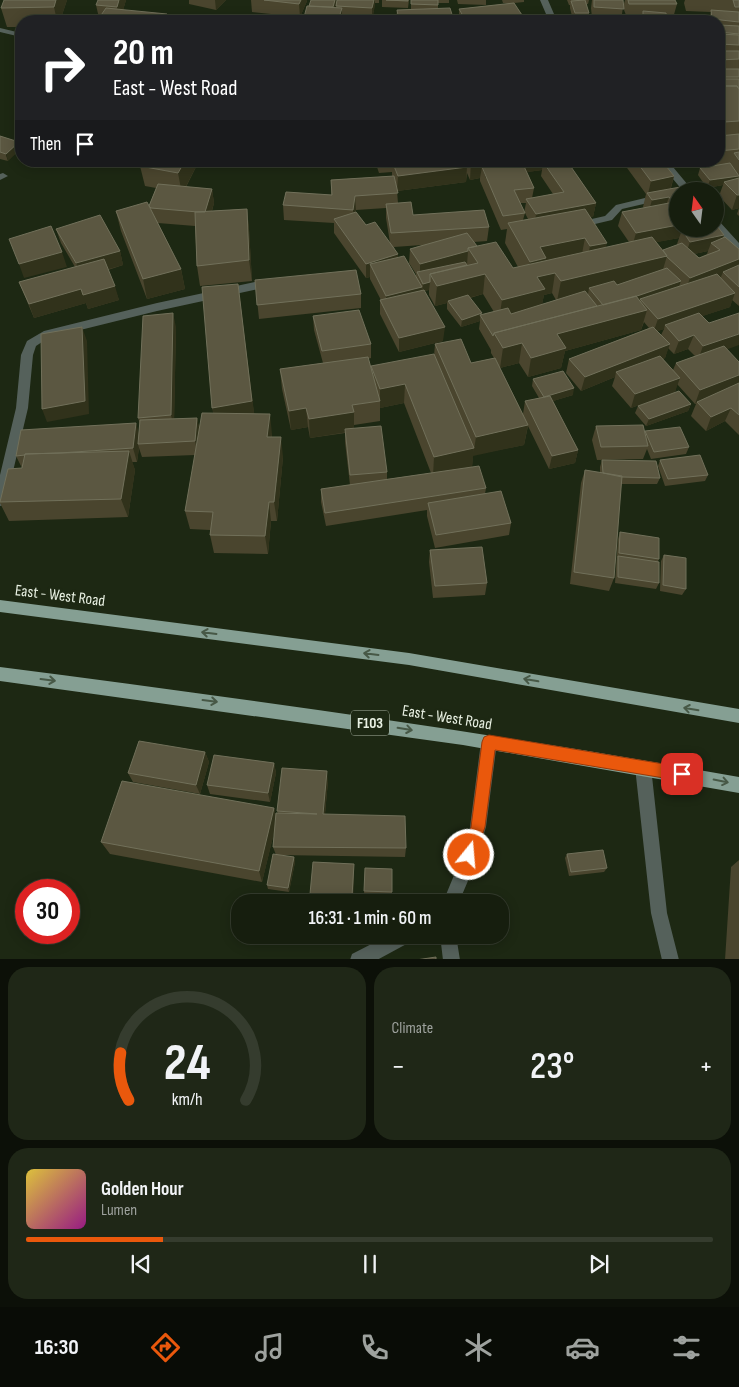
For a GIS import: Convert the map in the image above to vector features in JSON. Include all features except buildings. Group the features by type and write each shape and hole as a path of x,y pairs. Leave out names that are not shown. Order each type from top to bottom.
{"main road":[{"name":"East - West Road","path":"0,606 410,659 739,716"},
{"name":"East - West Road","path":"0,674 316,715 643,767 739,785"}],"street":[{"path":"544,0 550,15"},
{"path":"0,30 15,34"},
{"path":"668,167 680,182"},
{"path":"570,226 608,218 619,206 669,196"},
{"path":"724,233 739,249"},
{"path":"0,501 22,408 27,355 31,344 44,335 157,307 260,285"},
{"path":"454,894 465,870 478,827 489,742"},
{"path":"643,767 659,913 671,959"},
{"path":"360,959 389,944"},
{"path":"449,944 452,959"}],"route":[{"path":"469,855 478,827 489,742 682,774"}]}
